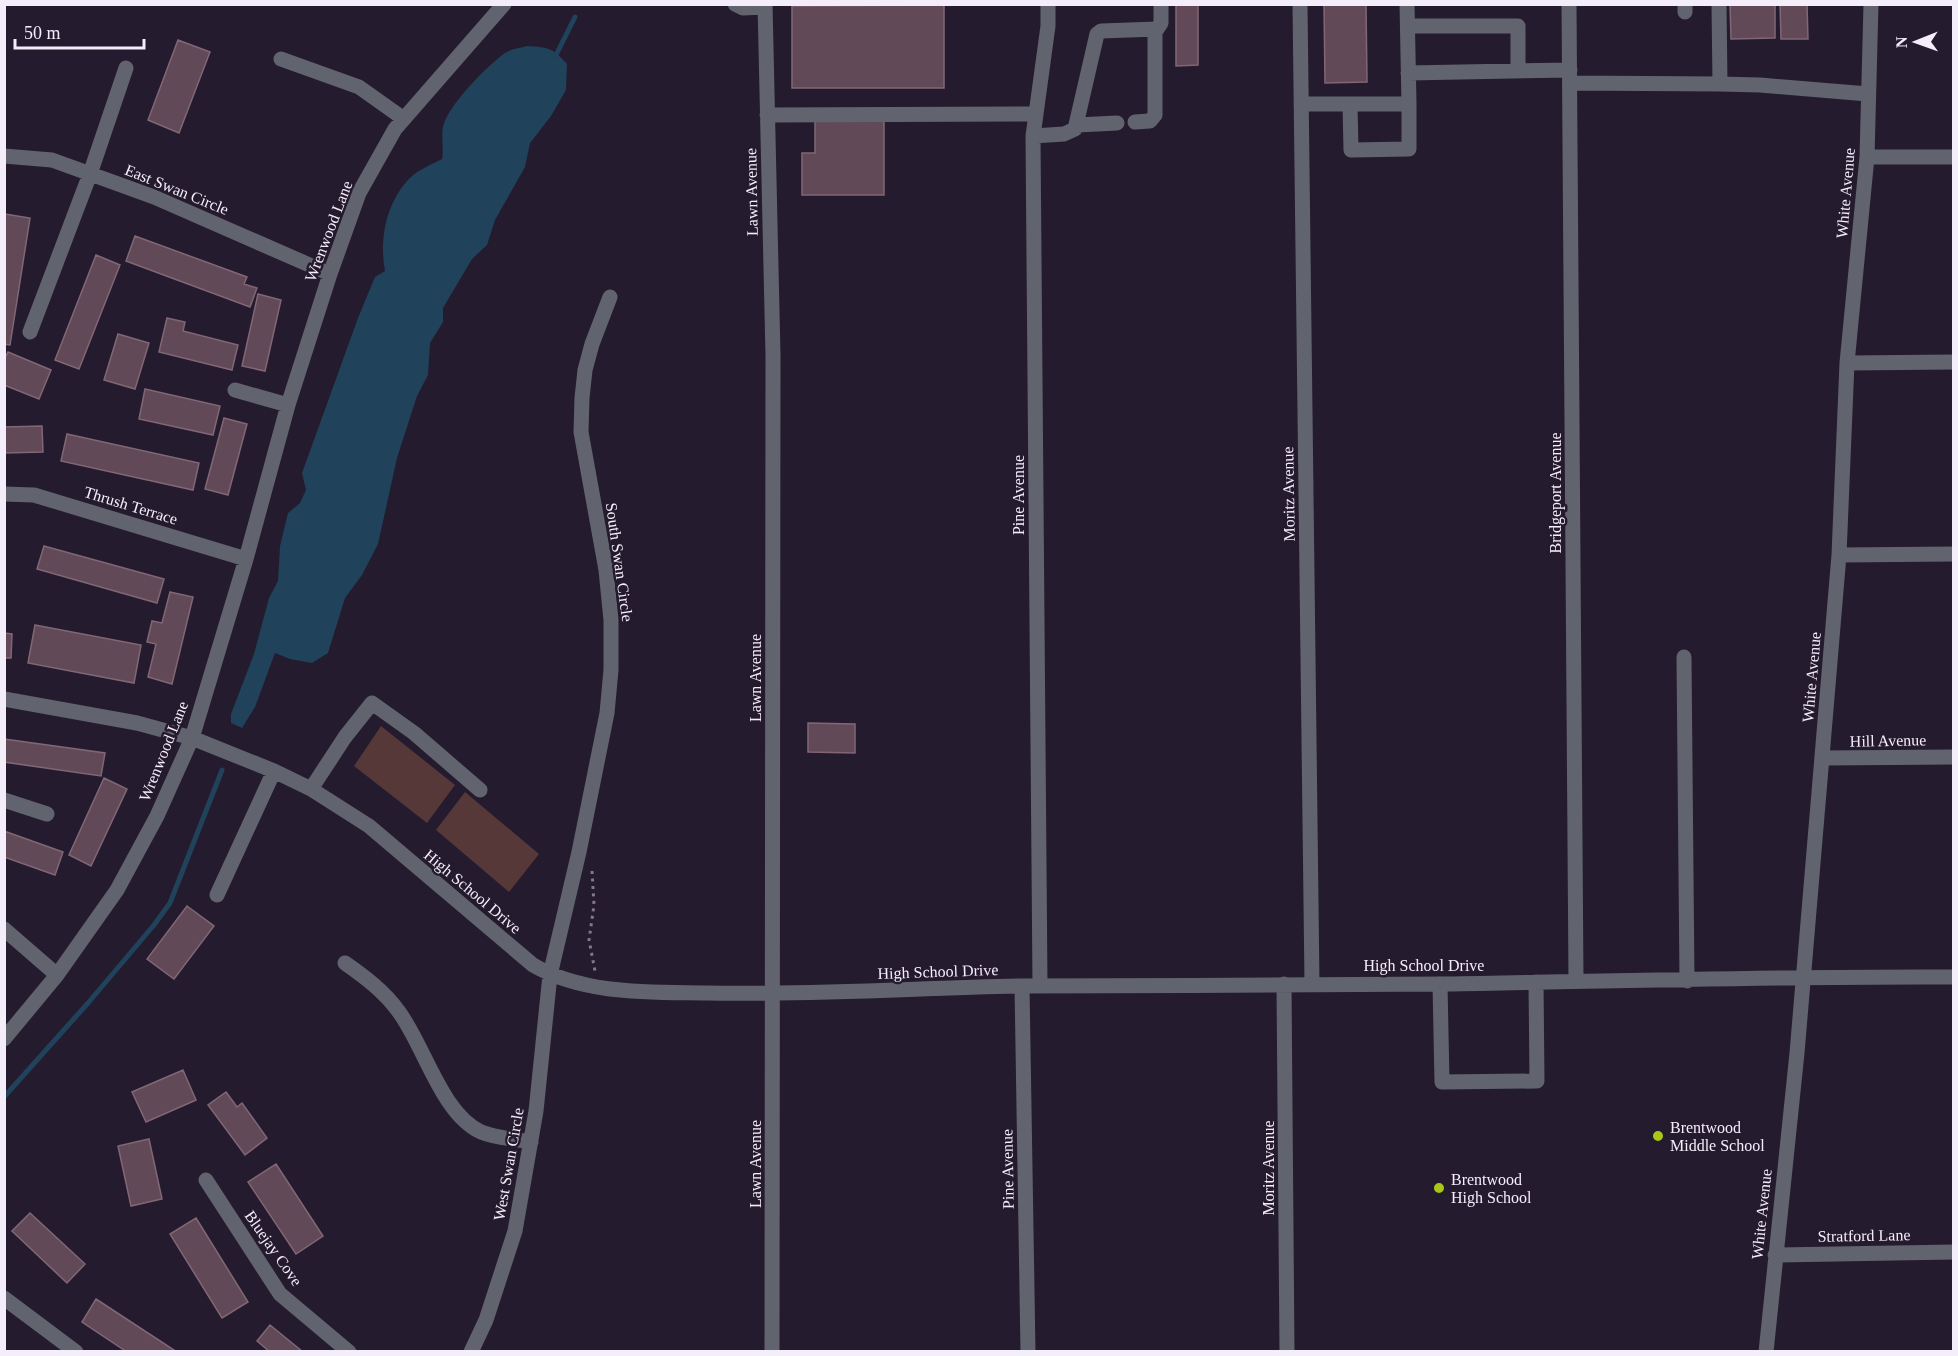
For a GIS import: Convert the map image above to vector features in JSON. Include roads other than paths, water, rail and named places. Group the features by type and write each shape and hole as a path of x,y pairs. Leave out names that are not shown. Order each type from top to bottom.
{"street":[{"name":"Wrenwood Lane","path":"4,1039 57,975 117,890 157,816 192,738 246,559 288,405 359,193 395,129 504,4"},
{"path":"735,4 743,8 765,6"},
{"name":"Pine Avenue","path":"1040,986 1033,135 1048,26 1048,4"},
{"path":"1033,135 1064,134 1071,132 1077,126 1097,34 1101,31 1155,29 1161,23 1161,4"},
{"name":"Moritz Avenue","path":"1300,4 1312,984"},
{"path":"1350,104 1351,150 1409,149 1407,4"},
{"name":"Bridgeport Avenue","path":"1569,4 1576,981"},
{"path":"1719,4 1720,84"},
{"name":"White Avenue","path":"1766,1352 1797,1053 1839,555 1847,363 1867,157 1871,4"},
{"name":"Lawn Avenue","path":"765,6 773,355 772,1352"},
{"path":"1408,26 1518,26 1518,71"},
{"path":"1136,122 1150,121 1155,115 1155,29"},
{"path":"280,59 359,87 404,119"},
{"path":"30,332 90,174 126,68"},
{"path":"1408,73 1518,71 1570,77 1760,85 1868,94"},
{"path":"1301,104 1409,104"},
{"path":"767,115 1035,114"},
{"path":"1077,126 1117,123"},
{"name":"East Swan Circle","path":"4,156 52,160 153,197 330,274"},
{"path":"1867,157 1953,157"},
{"name":"South Swan Circle","path":"550,975 579,852 607,713 611,620 606,570 581,432 585,370 592,344 610,297"},
{"path":"1847,363 1953,362"},
{"path":"235,390 288,405"},
{"name":"Thrush Terrace","path":"4,494 34,495 246,559"},
{"path":"1839,555 1953,554"},
{"path":"1684,657 1687,981"},
{"name":"High School Drive","path":"4,699 137,723 192,738 274,771 311,789 369,826 533,965 571,983 639,992 773,995 1040,986 1687,981 1803,976 1953,977"},
{"path":"311,789 345,736 372,703 414,733 480,790"},
{"name":"Hill Avenue","path":"1823,758 1953,757"},
{"path":"217,895 274,771"},
{"path":"4,800 48,814"},
{"path":"4,929 57,975"},
{"path":"345,963 383,993 400,1012 435,1078 462,1117 480,1131 531,1142"},
{"name":"West Swan Circle","path":"471,1352 486,1320 515,1231 536,1111 550,975"},
{"path":"1440,984 1442,1082 1537,1081 1536,982"},
{"name":"Moritz Avenue","path":"1284,984 1287,1352"},
{"name":"Pine Avenue","path":"1022,987 1028,1352"},
{"name":"Bluejay Cove","path":"206,1180 280,1294 349,1352"},
{"name":"Stratford Lane","path":"1775,1255 1953,1252"},
{"path":"4,1298 76,1352"}],"water":[{"path":"527,46 550,49 567,64 566,90 551,116 530,143 525,167 495,220 487,245 472,259 443,308 443,322 430,343 428,375 417,396 397,458 378,544 362,575 345,598 328,653 312,663 290,659 275,653 255,707 242,728 231,723 231,714 254,654 269,598 278,581 280,546 288,513 300,503 306,490 302,473 358,318 375,277 385,271 384,234 395,198 410,178 442,159 443,127 446,118 460,97 488,67 505,53"}],"waterway":[{"path":"555,57 575,17"},
{"path":"4,1097 88,1003 170,903 222,770"}],"place":[{"name":"Brentwood Middle School","path":"1658,1136"},
{"name":"Brentwood High School","path":"1439,1188"}]}
